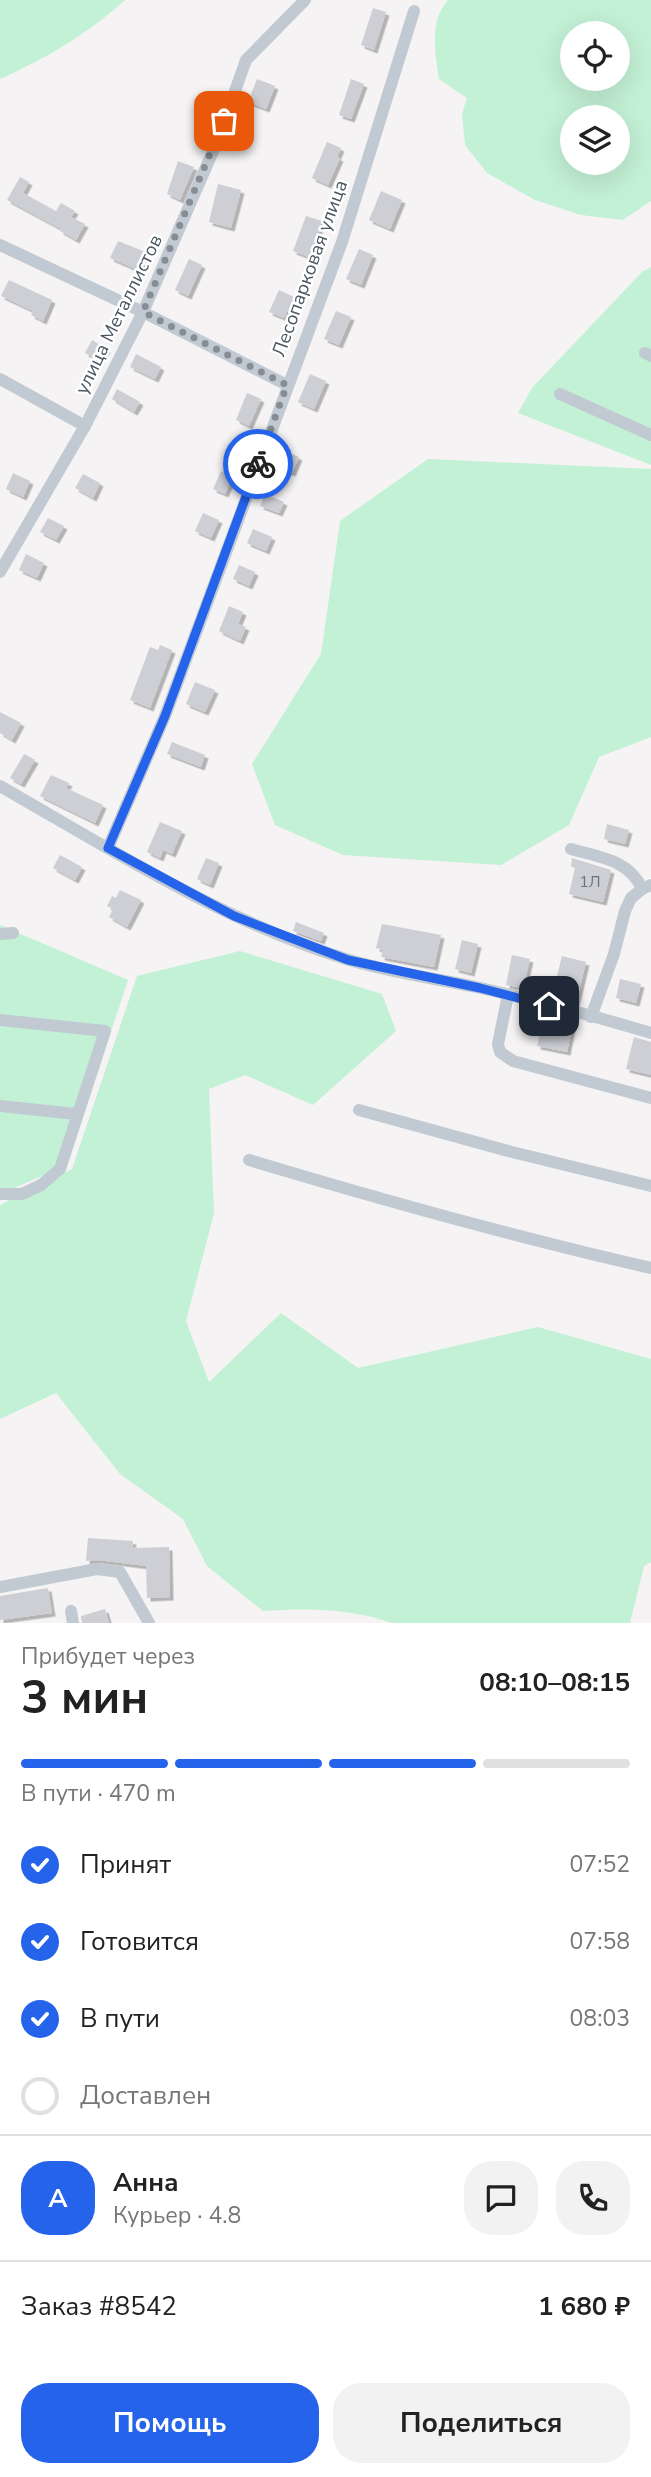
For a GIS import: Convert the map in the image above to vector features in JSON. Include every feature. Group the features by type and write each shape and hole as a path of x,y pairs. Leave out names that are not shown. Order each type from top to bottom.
{"street":[{"name":"улица Металлистов","path":"0,572 85,426 143,312 217,142 246,60 305,0"},
{"name":"Лесопарковая улица","path":"108,848 165,716 342,242 414,11"},
{"path":"0,245 143,312 287,385"},
{"path":"0,379 85,426"},
{"path":"560,394 651,435"},
{"path":"0,786 234,916 289,939 348,960 508,995 651,1033"},
{"path":"571,849 623,865 646,887 631,898 625,911 614,954 591,1017"},
{"path":"508,995 498,1044 500,1052 513,1061 651,1098"},
{"path":"0,1020 105,1031 60,1169 41,1185 22,1194 0,1194"},
{"path":"0,1106 76,1114"},
{"path":"359,1110 512,1152 651,1186"},
{"path":"249,1160 531,1241 651,1268"},
{"path":"0,1587 97,1569 120,1572 149,1623"}],"green space":[{"path":"0,0 125,0 66,44 0,79"},
{"path":"448,0 651,0 651,201 623,220 581,215 535,200 487,173 465,145 462,114 467,98 439,79 435,37 438,17"},
{"path":"651,267 651,465 518,413 532,388 642,272"},
{"path":"428,459 651,469 651,737 599,757 569,825 501,865 343,855 275,825 252,764 321,654 340,521"},
{"path":"0,925 128,980 73,1147 61,1168 0,1194"},
{"path":"240,951 382,994 396,1031 313,1105 245,1075 209,1089 214,1213 186,1321 209,1382 281,1313 358,1368 538,1327 651,1359 651,1562 644,1566 630,1623 392,1623 360,1614 328,1610 263,1611 207,1566 183,1519 120,1474 56,1393 0,1419 0,1205 72,1169 137,976"}],"building":[{"path":"373,8 386,12 374,50 361,45"},
{"path":"257,79 275,86 266,109 248,102"},
{"path":"351,79 364,84 351,119 339,115"},
{"path":"327,142 341,148 337,157 340,158 328,185 312,178"},
{"path":"178,161 194,167 180,200 167,194"},
{"path":"20,177 29,182 23,193 56,211 61,203 75,211 71,217 85,224 76,240 7,200"},
{"path":"218,184 241,190 231,228 209,222"},
{"path":"381,191 402,200 390,229 369,220"},
{"path":"306,216 322,221 309,257 293,251"},
{"path":"118,241 148,253 140,271 110,258"},
{"path":"359,249 373,255 361,285 346,279"},
{"path":"189,259 202,265 188,296 175,290"},
{"path":"9,280 52,300 43,321 31,315 33,311 1,296"},
{"path":"279,290 294,297 284,318 269,312"},
{"path":"336,311 351,317 339,345 324,339"},
{"path":"92,340 107,349 100,361 85,353"},
{"path":"136,354 161,367 155,379 130,367"},
{"path":"310,374 326,381 314,409 298,402"},
{"path":"117,389 140,402 134,412 112,399"},
{"path":"247,393 261,399 249,426 236,420"},
{"path":"281,449 299,457 292,473 274,466"},
{"path":"221,471 233,476 225,494 213,489"},
{"path":"13,473 30,481 23,497 6,489"},
{"path":"83,474 100,483 93,498 75,488"},
{"path":"265,494 284,502 279,513 260,506"},
{"path":"203,513 219,520 211,538 195,531"},
{"path":"48,518 64,526 56,540 40,532"},
{"path":"253,529 272,537 266,551 247,543"},
{"path":"26,554 44,563 37,578 19,570"},
{"path":"239,565 255,572 249,586 233,579"},
{"path":"229,606 243,612 238,624 246,627 240,641 219,631"},
{"path":"160,645 172,650 150,708 130,700 150,647 158,650"},
{"path":"195,682 215,690 205,712 186,704"},
{"path":"0,712 21,723 12,740 0,733"},
{"path":"172,742 205,755 201,767 167,754"},
{"path":"24,754 35,760 21,784 10,778"},
{"path":"51,775 69,783 66,788 103,805 95,823 40,796"},
{"path":"160,822 182,831 172,854 163,850 160,858 147,852"},
{"path":"607,824 629,830 625,844 604,839"},
{"path":"60,855 82,867 75,880 53,868"},
{"path":"206,858 219,863 210,885 197,879"},
{"path":"572,858 611,870 603,902 569,894 575,868 571,866"},
{"path":"120,890 141,900 127,927 109,917 113,909 107,906 112,896 116,898"},
{"path":"296,922 324,933 321,941 293,931"},
{"path":"382,924 441,935 434,967 381,957 383,950 376,948"},
{"path":"462,940 478,944 471,973 455,969"},
{"path":"512,955 530,959 523,988 506,985"},
{"path":"562,956 586,962 576,1003 552,996"},
{"path":"620,979 641,984 636,1003 616,998"},
{"path":"539,1019 572,1027 567,1052 537,1046 540,1036 535,1035"},
{"path":"634,1037 651,1042 651,1075 626,1069"},
{"path":"88,1538 133,1541 132,1548 169,1547 170,1597 147,1598 146,1566 86,1561"},
{"path":"48,1588 52,1613 0,1620 0,1596"},
{"path":"105,1609 109,1623 82,1623 81,1616"}],"way so far":[{"path":"224,121 143,312 287,385 258,464"}],"route":[{"path":"258,464 165,716 108,848 234,916 328,953 348,960 480,988 549,1006"}]}
